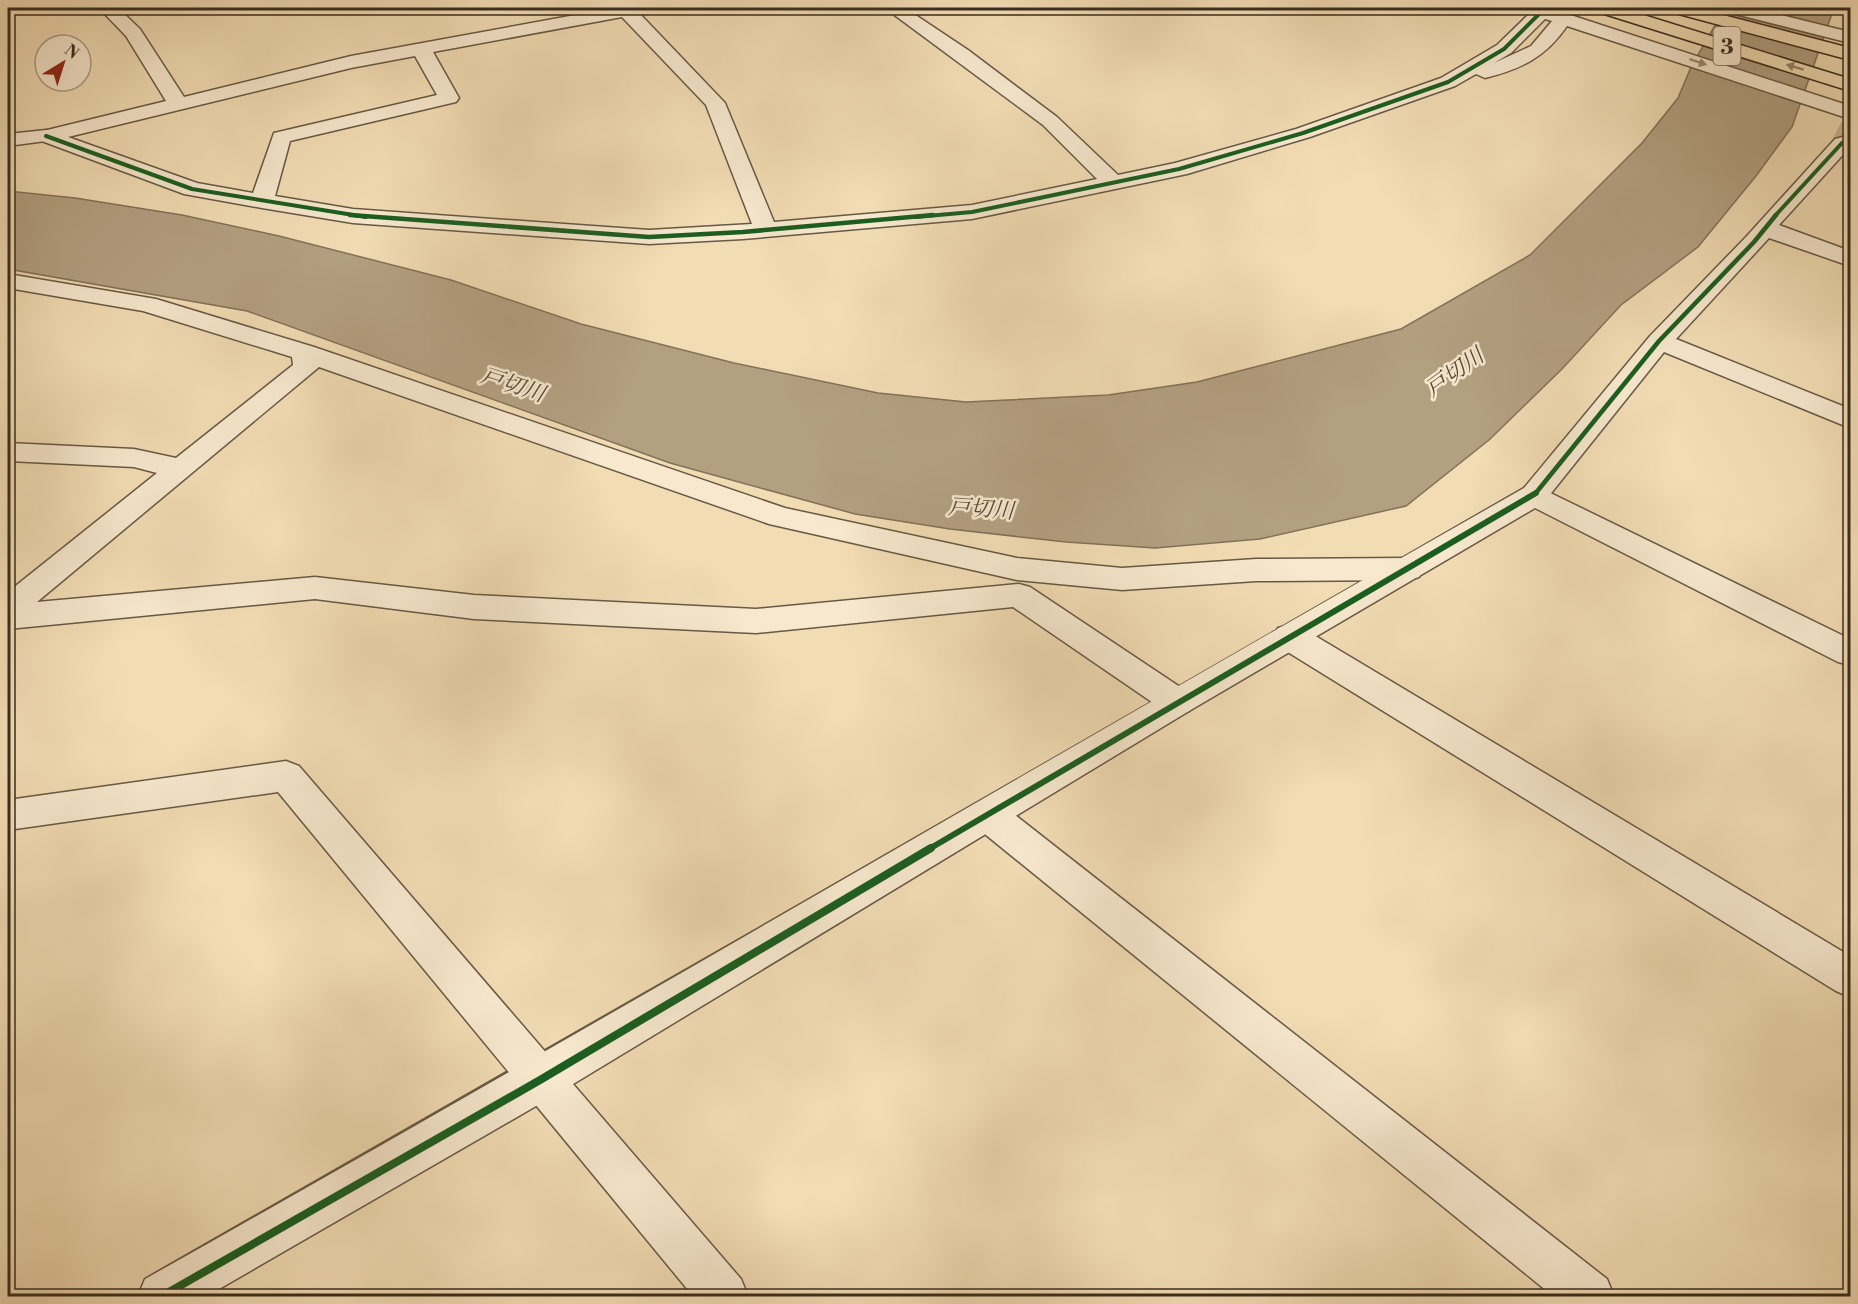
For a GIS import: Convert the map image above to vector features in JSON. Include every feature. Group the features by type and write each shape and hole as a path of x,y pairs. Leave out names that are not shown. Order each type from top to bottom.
{"highway":[{"name":"3","path":"1604,8 1851,85"},
{"name":"3","path":"1667,8 1851,64"},
{"path":"1674,8 1851,54"}],"street":[{"path":"108,8 133,33 179,105"},
{"path":"894,8 961,54 1050,121 1113,183"},
{"path":"1733,8 1851,38"},
{"path":"8,140 46,136 351,62 634,9 715,103 766,230"},
{"path":"1448,82 1504,49 1536,9 1846,111"},
{"path":"46,136 192,189 353,216 649,237 766,230 972,212 1179,169 1303,134 1448,82 1528,59 1550,39 1562,21"},
{"path":"262,201 281,137 449,98 421,49"},
{"path":"162,1296 540,1080 1177,702 1534,495 1659,341 1754,242 1842,142 1851,141"},
{"path":"1764,228 1851,259"},
{"path":"8,281 147,304 305,353 780,517 1024,582 1177,702"},
{"path":"1659,341 1851,419"},
{"path":"8,609 306,367 305,353"},
{"path":"8,452 134,458 179,468"},
{"path":"1534,495 1851,653"},
{"path":"8,617 315,588 474,607 756,621 1024,582 1122,579 1256,570 1408,568"},
{"path":"1290,637 1851,978"},
{"path":"8,815 286,776 724,1296"},
{"path":"988,815 1590,1296"}],"water":[{"name":"戸切川","path":"1725,8 1834,8 1792,127 1756,176 1698,247 1621,305 1562,369 1489,440 1406,506 1260,539 1155,548 1066,542 950,529 855,514 670,463 247,311 8,269 8,191 75,198 182,215 279,236 451,280 581,324 734,363 878,393 966,402 1108,395 1197,382 1401,329 1530,255 1642,143 1678,98 1691,67"}],"tunnel":[{"path":"1562,21 1571,8"},
{"path":"1842,143 1850,127"}],"cycle path":[{"path":"46,136 192,189 353,216 649,237 743,232 972,212 1179,169 1303,133 1448,82 1504,49 1542,11"},
{"path":"162,1296 540,1080 1177,702 1534,495 1659,341 1754,242 1764,228 1842,143 1850,141"}]}
